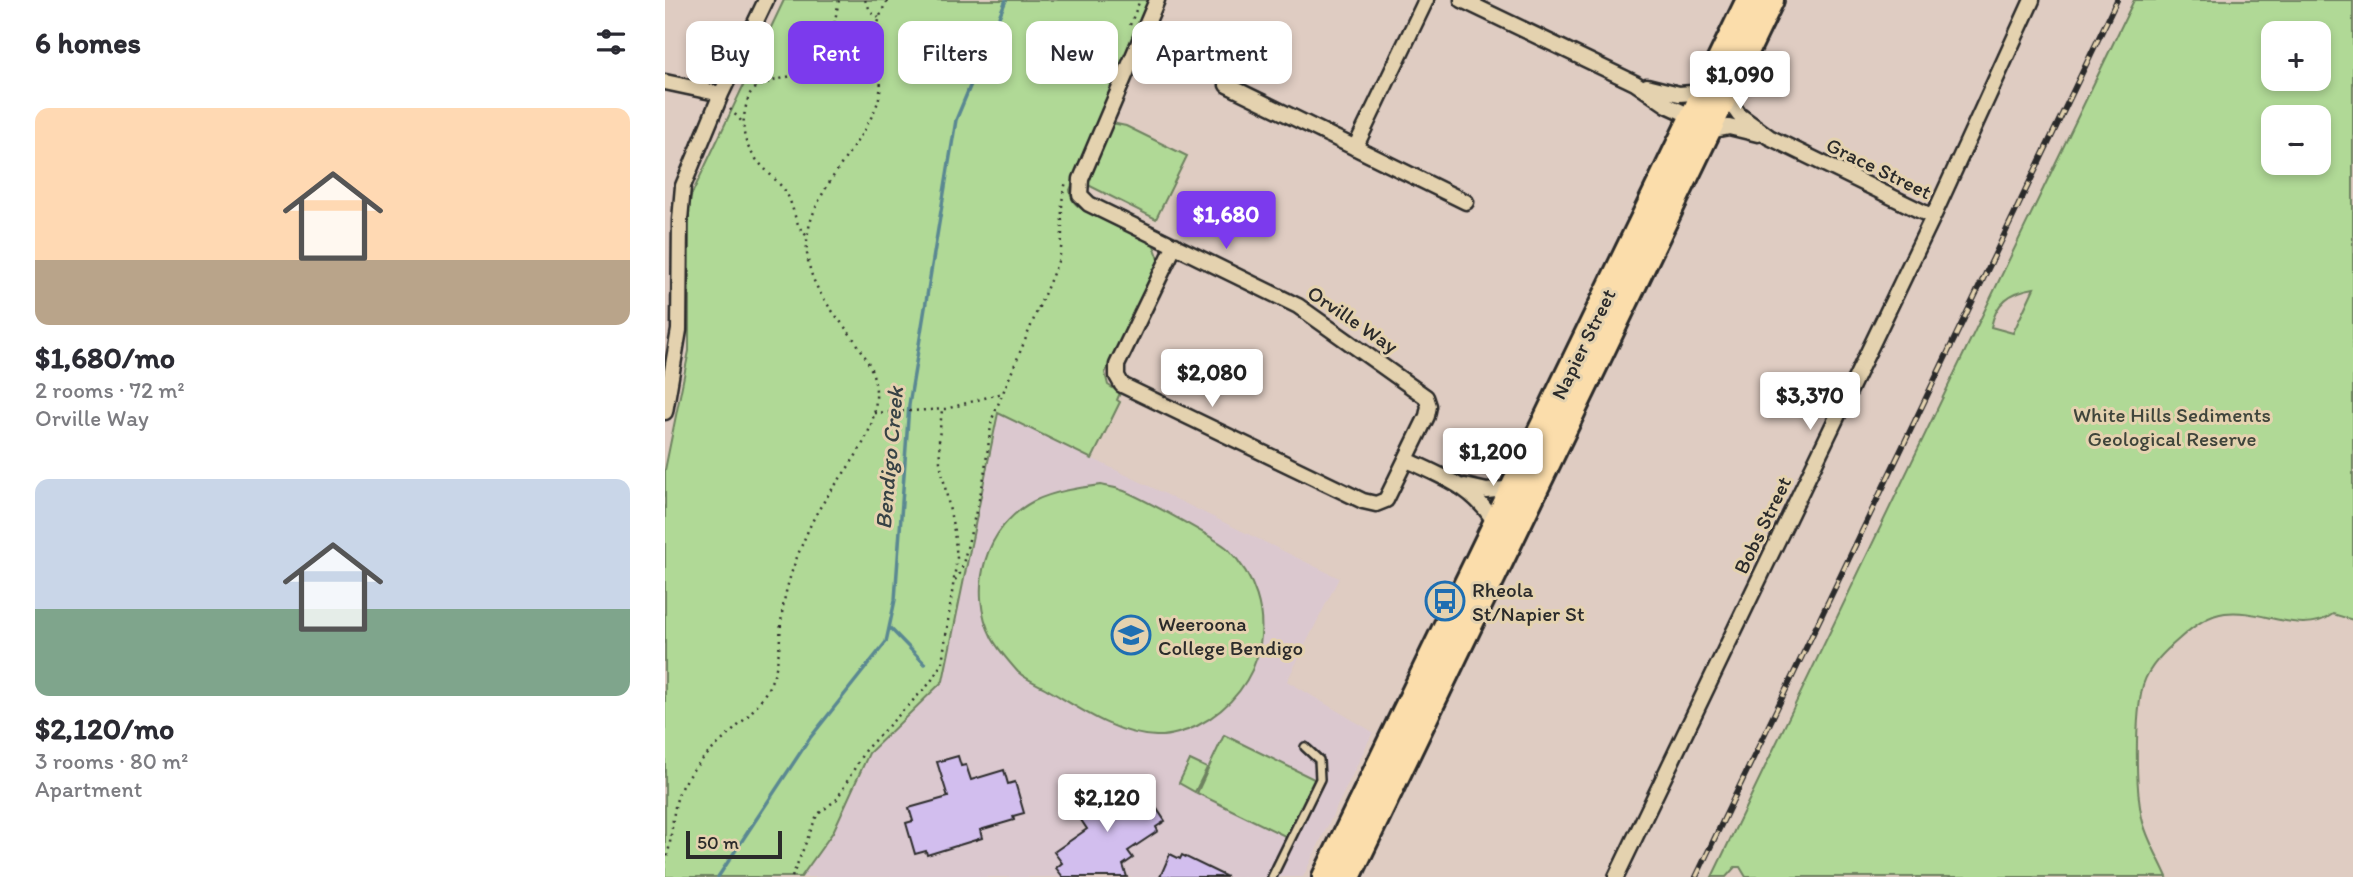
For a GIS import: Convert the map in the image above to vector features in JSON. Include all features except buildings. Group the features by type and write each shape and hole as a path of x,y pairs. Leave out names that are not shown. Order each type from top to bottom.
{"highway":[{"name":"Napier Street","path":"1715,94 1729,41 1761,2"},
{"name":"Napier Street","path":"1325,877 1513,488 1761,2"},
{"path":"1700,124 1761,2"},
{"name":"Napier Street","path":"1348,873 1521,519 1700,124"},
{"path":"1459,601 1492,554 1508,520 1515,517 1521,519"}],"street":[{"path":"665,412 679,330 681,197 687,174 766,0"},
{"name":"Orville Way","path":"1157,0 1081,179 1079,190 1082,199 1089,204 1175,245 1298,306 1421,392 1428,401 1429,410 1408,460 1386,500 1370,503 1122,385 1117,376 1118,365 1175,245"},
{"path":"1355,148 1426,0"},
{"path":"1462,0 1482,4 1635,83 1700,124"},
{"name":"Bobs Street","path":"1616,877 1933,217 2032,0"},
{"path":"665,82 720,99"},
{"path":"1635,83 1679,94 1715,94"},
{"path":"1227,85 1466,202"},
{"name":"Grace Street","path":"1715,94 1769,137"},
{"name":"Grace Street","path":"1700,124 1734,127 1769,137 1933,217"},
{"path":"1408,460 1477,497 1496,525"},
{"path":"1457,484 1487,491 1513,488"}],"lane":[{"path":"1272,877 1320,779 1319,760 1305,747"}],"path":[{"path":"807,235 801,229 785,191 750,152 744,124 751,91 794,77 821,58 830,35 838,0"},
{"path":"865,0 871,12 879,17"},
{"path":"665,863 673,834 677,797 682,786 697,766 742,723 767,692 773,679 785,597 793,566 813,520 862,448 876,414 873,375 862,351 815,284 807,258 807,235 821,197 877,105 881,86 875,43 879,17 888,0"},
{"path":"1128,30 1140,0"},
{"path":"720,99 744,124"},
{"path":"955,580 961,572 983,484 992,419 1059,259 1063,239 1063,193 1070,172"},
{"path":"876,414 940,410 1004,392"},
{"path":"792,877 817,815 841,793 865,750 930,683 939,670 955,580 956,544 940,462 940,410"}],"shaded area":[{"name":"Weeroona College Bendigo","path":"998,413 1339,578 1287,681 1373,732 1303,877 801,877 833,832 869,753 943,681"}],"green space":[{"path":"784,0 1151,0 1142,21 1132,21 1132,45 1118,77 1118,21 1026,21 1026,84 1115,84 1070,190 1072,200 1081,208 1153,243 1159,259 1105,373 1108,385 1120,393 1117,400 1120,402 1092,459 998,413 943,681 869,753 833,832 801,877 665,877 665,470 689,351 689,200 744,84 774,84 774,21"},
{"name":"White Hills Sediments Geological Reserve","path":"2134,0 2353,0 2353,620 2333,614 2308,623 2253,614 2219,614 2189,631 2153,665 2140,698 2137,732 2138,788 2144,825 2167,877 1746,877 1740,867 1735,867 1726,877 1712,877","holes":["2034,288 2013,333 1991,327 1996,311 2005,300 2018,292"]},
{"path":"1112,123 1126,126 1187,156 1156,219 1088,185"},
{"path":"1101,485 1119,489 1142,500 1221,544 1246,571 1257,596 1261,621 1260,645 1252,669 1239,691 1221,710 1183,732 1161,736 1128,731 1088,713 1029,680 1004,656 992,638 985,619 981,580 985,561 1003,526 1017,512 1034,501 1067,490"},
{"path":"1224,735 1316,780 1287,837 1197,793"},
{"path":"1190,760 1207,768 1195,792 1179,783"}],"waterway":[{"name":"Bendigo Creek","path":"718,877 810,738 886,642 895,600 909,405 956,120 1006,0"},
{"path":"890,628 925,664"}],"railway":[{"path":"1696,877 2117,0"}],"place":[{"name":"Rheola St/Napier St","path":"1445,601"},
{"name":"Weeroona College Bendigo","path":"1131,635"}]}
